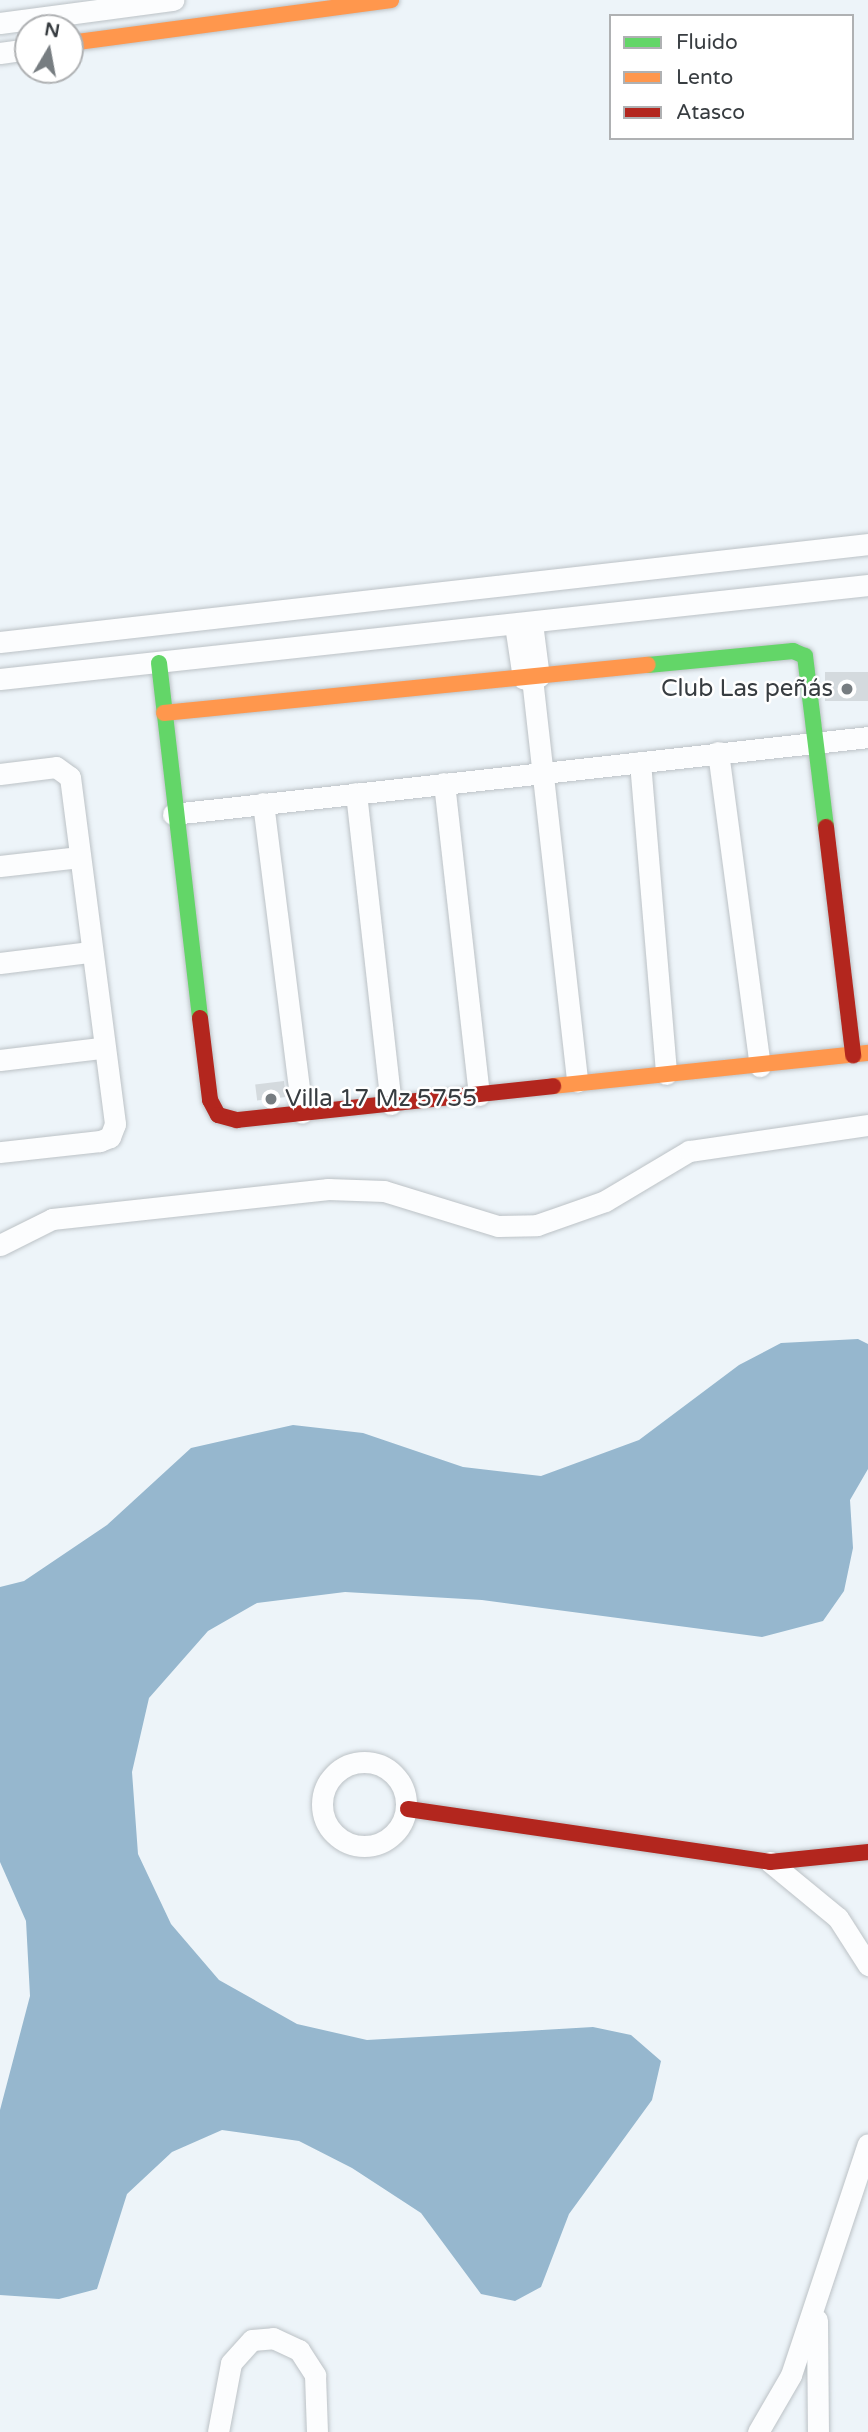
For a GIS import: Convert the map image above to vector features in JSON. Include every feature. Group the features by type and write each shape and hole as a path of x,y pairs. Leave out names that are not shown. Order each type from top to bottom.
{"street":[{"path":"0,23 173,0"},
{"path":"84,41 391,0"},
{"path":"0,642 868,544"},
{"path":"0,679 868,585"},
{"path":"523,624 577,1082"},
{"path":"130,626 134,664"},
{"path":"159,663 173,814 210,1100 218,1115 237,1120 860,1054 817,741 810,668 793,651 164,713"},
{"path":"173,814 868,737"},
{"path":"718,752 760,1066"},
{"path":"640,762 666,1074"},
{"path":"0,774 65,770 79,858 100,1048 115,1124 110,1137 0,1152"},
{"path":"443,783 479,1095"},
{"path":"356,793 391,1104"},
{"path":"263,803 302,1113"},
{"path":"0,866 79,858"},
{"path":"0,963 90,952"},
{"path":"0,1060 100,1048"},
{"path":"0,1245 52,1219 328,1189 384,1192 498,1226 537,1225 606,1201 690,1152 868,1125"},
{"path":"365,1760 398,1775 408,1809 386,1842 346,1842 329,1826 323,1789 349,1764 365,1760"},
{"path":"408,1809 770,1862 868,1852"},
{"path":"770,1862 838,1918 868,1965"},
{"path":"758,2432 791,2375 817,2304 868,2144"},
{"path":"817,2304 818,2432"},
{"path":"218,2432 231,2363 252,2340 273,2338 299,2350 315,2375 317,2432"}],"water":[{"path":"858,1339 868,1344 868,1469 850,1500 853,1548 844,1591 823,1621 762,1637 482,1600 345,1592 257,1603 208,1631 149,1698 132,1772 138,1854 171,1924 219,1980 297,2024 367,2040 593,2027 631,2035 661,2061 652,2100 569,2214 541,2287 515,2301 481,2294 421,2213 352,2168 299,2141 222,2130 172,2152 127,2194 97,2289 59,2299 0,2295 0,2110 30,1996 26,1921 0,1862 0,1587 24,1581 107,1525 191,1448 293,1425 363,1433 463,1467 541,1476 639,1440 739,1365 781,1343"}],"building":[{"name":"Club Las peñás","path":"825,672 868,672 868,701 825,701"},
{"path":"284,1081 286,1097 257,1100 255,1085"}],"traffic: fast":[{"path":"648,665 793,651 805,656 826,827"},
{"path":"159,663 200,1018"}],"traffic: slow":[{"path":"84,41 391,0"},
{"path":"164,713 648,665"},
{"path":"553,1086 868,1053"}],"traffic: jam":[{"path":"826,827 853,1055"},
{"path":"200,1018 210,1100 218,1115 237,1120 553,1086"},
{"path":"408,1809 770,1862 868,1852"}],"place":[{"name":"Club Las peñás","path":"847,689"},
{"name":"Villa 17 Mz 5755","path":"271,1099"}]}
